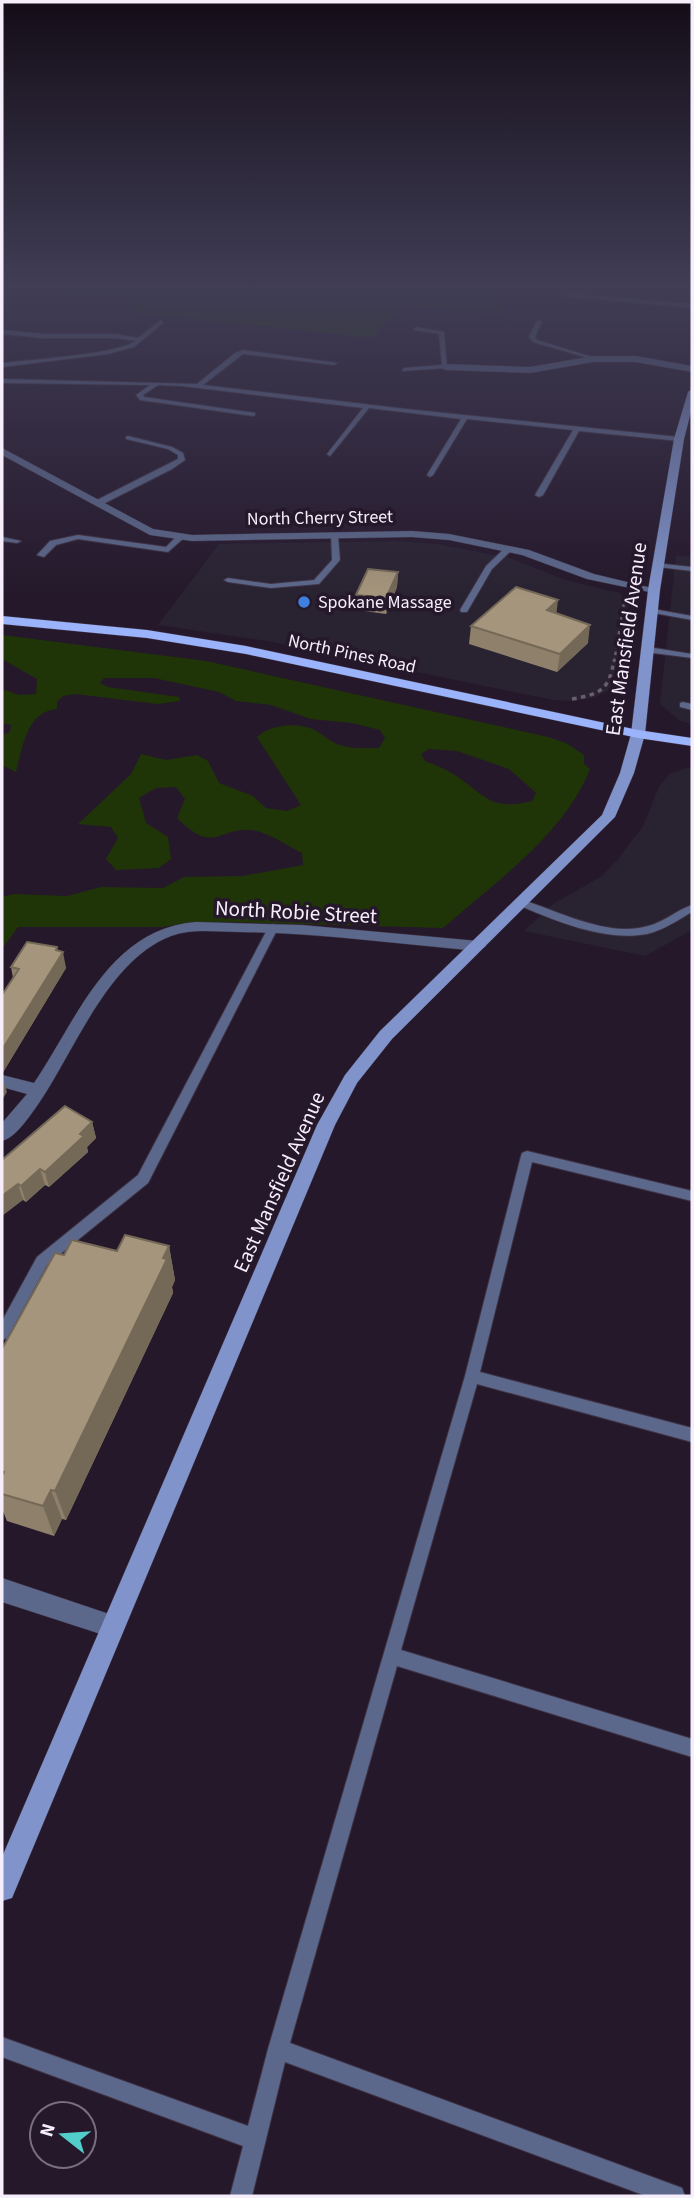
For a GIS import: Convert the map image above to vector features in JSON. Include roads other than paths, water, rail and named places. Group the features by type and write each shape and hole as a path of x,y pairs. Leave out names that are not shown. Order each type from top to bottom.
{"main road":[{"name":"East Mansfield Avenue","path":"2,1888 326,1125 351,1079 386,1035 608,817 628,773 638,734 654,590 679,439 692,392"},
{"name":"North Pines Road","path":"2,620 147,634 246,650 638,734 692,743"}],"street":[{"name":"North Cherry Street","path":"2,451 100,502 150,532 181,537 412,534 449,537 525,552 591,577 654,590"},
{"name":"North Robie Street","path":"2,1134 18,1119 39,1091 102,987 144,944 170,931 215,927 272,928 478,946"},
{"path":"2,1081 39,1091"},
{"path":"2,1590 113,1626"}],"lane":[{"path":"143,391 139,395 142,399 253,414"},
{"path":"237,391 679,439"},
{"path":"330,454 368,406"},
{"path":"430,475 465,417"},
{"path":"539,495 577,428"},
{"path":"100,502 182,460 181,454 170,448 128,439"},
{"path":"228,580 271,586 316,582 336,560 334,536"},
{"path":"41,555 54,542 78,537 168,550 181,537"},
{"path":"2,539 17,541"},
{"path":"464,610 489,568 509,549"},
{"path":"658,565 692,569"},
{"path":"651,610 692,618"},
{"path":"648,650 692,656"},
{"path":"522,903 556,918 635,932 650,929 692,908"},
{"path":"2,1334 42,1261 143,1179 272,928"},
{"path":"241,2196 278,2049 472,1376 527,1156 692,1196"},
{"path":"472,1376 692,1435"},
{"path":"392,1656 692,1748"},
{"path":"2,2047 254,2139"},
{"path":"278,2049 674,2196"}],"place":[{"name":"Spokane Massage","path":"304,602"}]}
